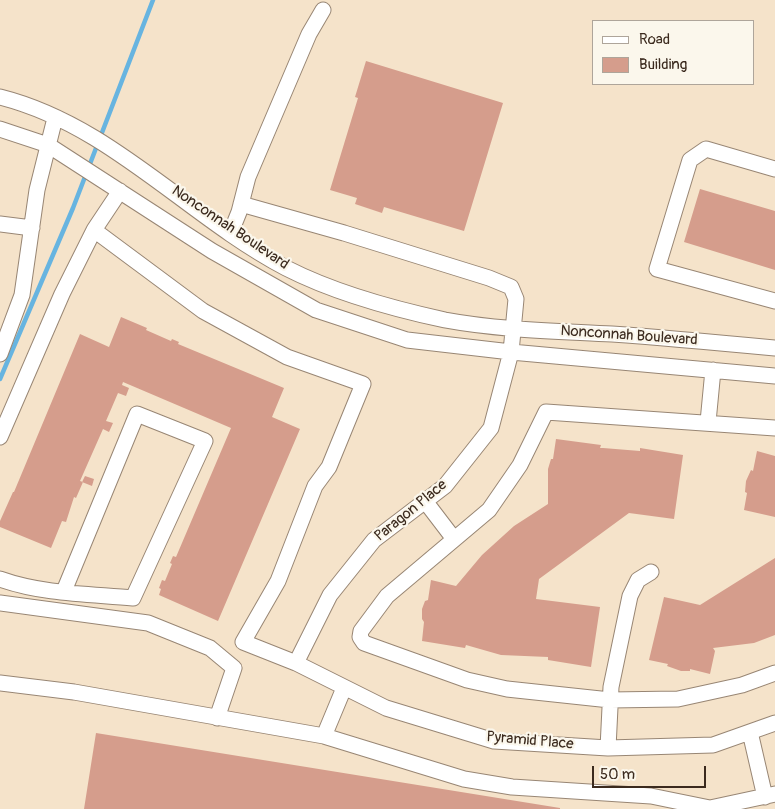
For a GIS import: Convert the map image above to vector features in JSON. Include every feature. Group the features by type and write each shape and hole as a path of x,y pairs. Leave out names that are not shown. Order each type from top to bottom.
{"street":[{"path":"230,232 241,204 248,177 309,34 323,10"},
{"name":"Nonconnah Boulevard","path":"0,97 28,104 100,141 230,232 286,268 352,295 446,320 775,348"},
{"path":"0,354 22,295 32,228 55,118"},
{"name":"Nonconnah Boulevard","path":"0,130 48,145 212,250 316,310 407,340 510,352 775,376"},
{"path":"775,169 706,149 690,160 658,269 775,301"},
{"path":"0,437 62,294 94,230 120,191"},
{"name":"Paragon Place","path":"241,204 344,233 489,278 510,287 516,298 510,352 491,428 445,486 374,540 335,588 296,664"},
{"path":"0,224 32,228"},
{"name":"Pyramid Place","path":"94,230 202,311 287,357 363,384 329,467 315,486 278,580 243,642 296,664 386,708 494,741 608,748 713,745 775,722"},
{"path":"708,422 713,370"},
{"path":"775,428 546,412 520,465 489,510 388,596 361,630 360,638 364,644 467,680 507,689 610,700 678,699 742,685 775,673"},
{"path":"0,579 20,586 64,591 132,598 205,441 137,414 64,591"},
{"path":"426,501 454,539"},
{"path":"608,748 611,687 630,596 638,580 651,572"},
{"path":"0,603 148,623 210,648 234,668 217,718"},
{"path":"0,684 74,692 324,736 464,778 512,787 651,796 710,808 770,796 750,732"},
{"path":"324,736 344,688"}],"building":[{"path":"366,61 503,103 464,231 384,207 382,213 355,204 357,198 330,190 358,98 355,97"},
{"path":"700,189 775,211 775,270 684,242"},
{"path":"121,317 171,341 172,339 179,342 178,344 284,388 272,417 300,429 218,621 159,595 161,589 159,588 162,580 165,581 173,556 176,557 231,428 123,382 122,385 129,388 126,396 118,393 106,421 113,423 109,432 103,429 80,481 83,482 76,498 74,497 66,522 62,521 51,548 0,527 0,521 80,334 109,347"},
{"path":"556,439 601,445 600,448 640,451 640,448 683,455 674,519 629,513 539,579 536,599 600,607 591,667 548,660 548,657 501,655 466,645 465,648 422,641 424,622 422,619 422,609 425,601 428,600 431,580 456,586 482,555 514,526 548,504 548,469 551,459 553,459"},
{"path":"757,451 775,456 775,517 744,510 747,493 745,492 746,481 751,470 753,471"},
{"path":"85,476 94,479 92,486 82,482"},
{"path":"775,558 775,635 754,643 713,648 715,651 710,674 690,669 690,671 681,671 667,666 668,664 649,660 664,597 700,605"},
{"path":"96,733 560,808 560,809 84,809"}],"waterway":[{"path":"0,379 73,208 153,0"}]}
